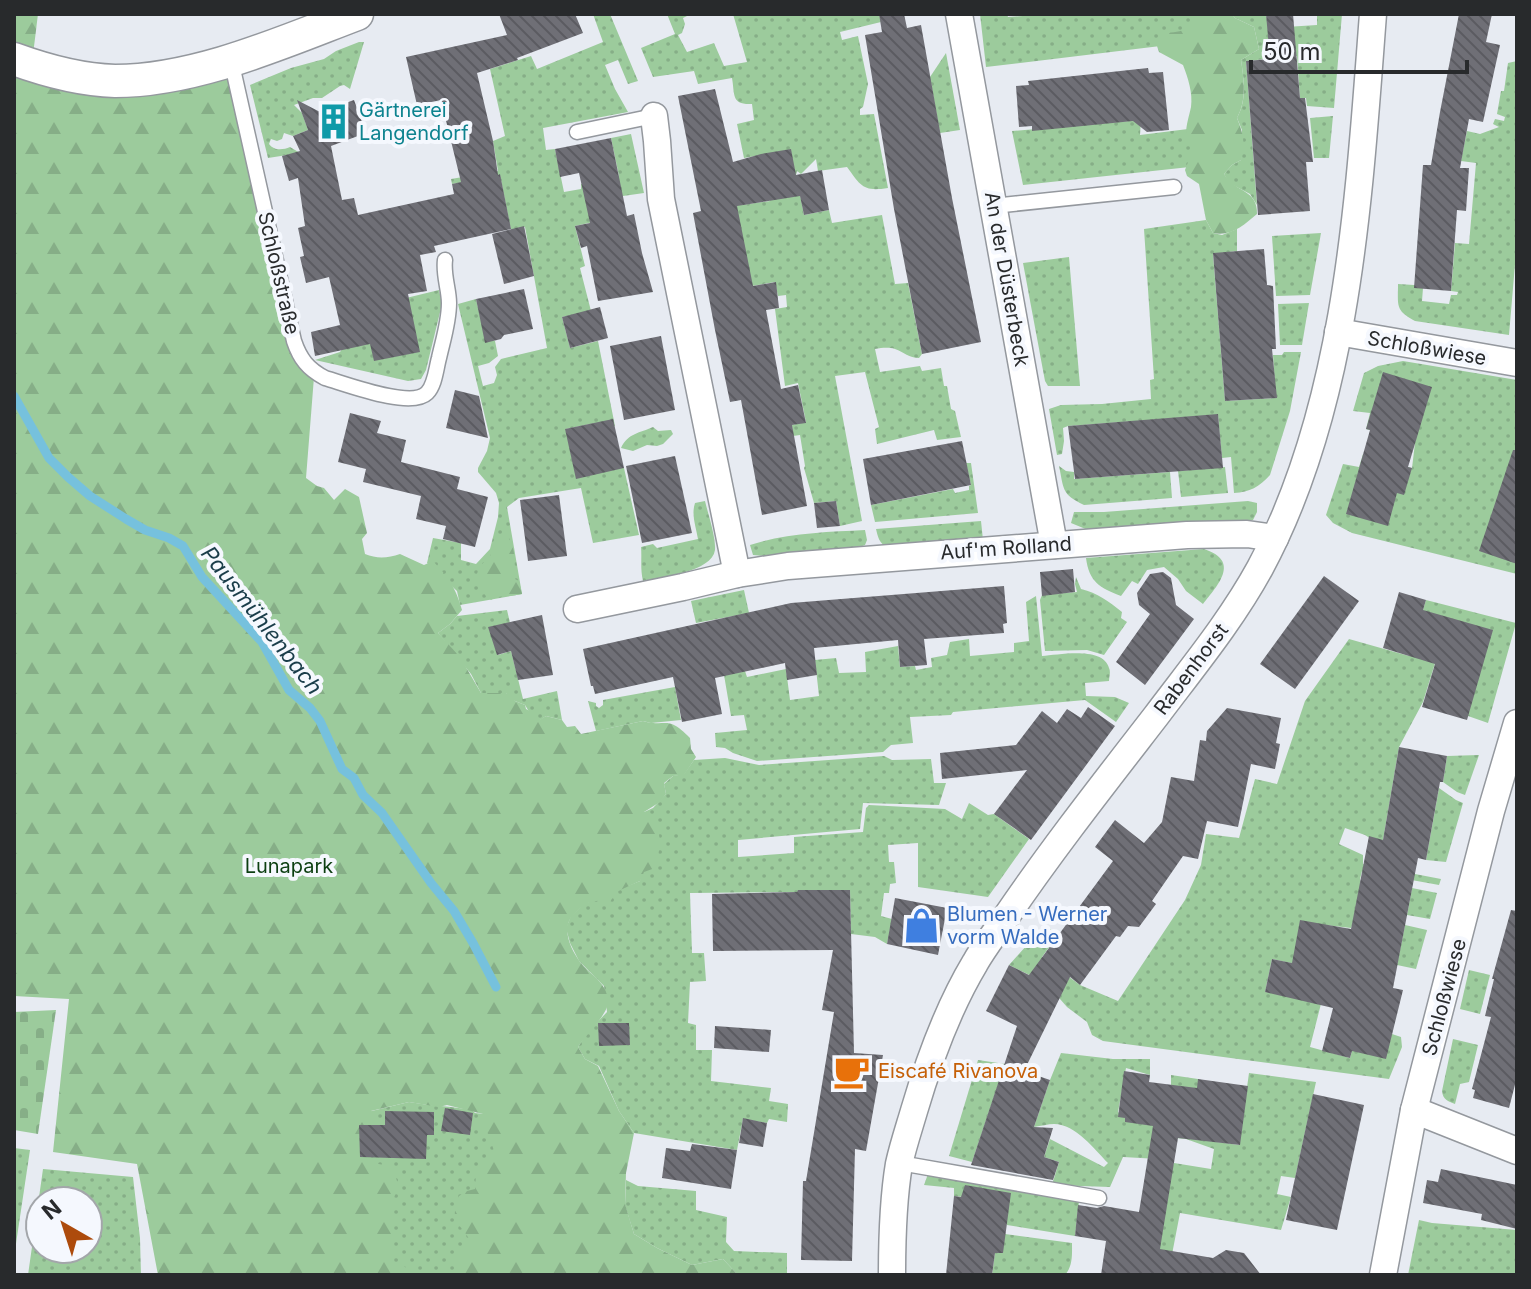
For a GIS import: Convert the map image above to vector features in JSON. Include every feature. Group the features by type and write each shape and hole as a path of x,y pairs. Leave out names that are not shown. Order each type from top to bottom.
{"street":[{"path":"14,59 67,75 114,81 140,80 231,59 357,14"},
{"name":"An der Düsterbeck","path":"959,14 1054,545"},
{"name":"Rabenhorst","path":"892,1275 892,1239 900,1163 920,1092 957,997 975,963 1035,874 1244,596 1275,538 1310,448 1338,332 1353,230 1373,14"},
{"path":"654,116 661,199 737,574"},
{"name":"Schloßwiese","path":"1338,332 1517,363"},
{"name":"Auf'm Rolland","path":"577,609 737,574 819,562 1209,534 1275,538"},
{"name":"Schloßwiese","path":"1383,1275 1414,1110 1491,811 1517,723"},
{"path":"1414,1110 1517,1151"}],"lane":[{"name":"Schloßstraße","path":"231,59 294,341 299,355 313,372 403,399 426,395 434,378 448,319 445,260"},
{"path":"577,132 654,116"},
{"path":"993,206 1174,187"},
{"path":"900,1163 1099,1198"}],"green space":[{"path":"14,14 38,14 32,63 14,56"},
{"path":"593,14 610,14 638,81 628,84 618,60 605,65 628,112 543,128 546,150 555,149 564,192 581,189 581,184 619,176 611,138 631,134 644,193 595,200 598,221 575,226 585,266 580,268 591,311 562,317 570,348 598,341 615,426 597,429 595,423 566,429 571,454 624,468 639,535 593,543 581,488 519,498 507,507 522,594 460,605 457,591 427,563 433,538 461,543 461,560 476,564 490,549 499,503 496,493 478,472 490,438 458,304 476,299 485,338 495,341 498,356 478,366 483,386 494,383 497,375 495,367 501,359 547,348 525,227 511,230 500,175 452,184 451,179 498,171 493,141 505,136 490,69 531,56 537,69 603,42"},
{"path":"667,14 689,15 683,18 685,24 678,35 687,52 714,43 724,66 747,62 733,14 879,14 881,22 840,32 842,40 858,36 868,84 860,115 874,114 888,188 863,186 847,167 818,171 816,159 801,174 797,171 796,175 804,215 829,210 832,223 882,215 895,284 908,283 922,354 915,358 892,348 875,349 880,372 920,366 922,371 941,368 961,437 937,440 934,430 877,444 875,429 879,427 865,372 835,376 862,521 840,526 836,501 814,503 804,468 800,435 793,436 792,425 806,422 798,383 785,386 775,309 787,307 786,295 778,296 775,282 752,286 730,204 770,201 761,155 744,158 737,124 754,120 752,104 737,101 732,78 698,84 694,71 653,77 641,48 675,34"},
{"path":"980,14 1007,14 1008,17 1200,14 1201,38 1177,44 986,67"},
{"path":"1195,14 1232,14 1254,27 1259,49 1241,60 1243,97 1237,118 1243,149 1241,160 1224,174 1250,195 1257,214 1237,229 1220,234 1213,233 1206,220 1199,184 1187,176 1185,170 1195,144 1186,135 1191,102 1185,70 1183,65 1159,52 1157,46 1159,35 1187,29 1194,21"},
{"path":"1232,14 1266,14 1268,28 1317,25 1317,14 1342,14 1334,108 1307,106 1306,98 1300,98 1297,56 1246,61 1257,205 1250,194 1229,183 1224,174 1241,160 1242,130 1237,118 1243,97 1241,60 1259,49 1254,27"},
{"path":"364,42 350,89 340,86 322,98 294,105 302,113 308,130 293,136 284,133 282,139 271,139 269,144 279,149 290,147 300,153 268,158 250,85 291,68 324,59"},
{"path":"946,53 960,130 940,133 930,77"},
{"name":"Lunapark","path":"14,61 46,72 227,66 276,273 314,377 306,478 324,488 334,500 345,489 359,497 367,533 362,539 365,554 382,557 400,554 424,565 433,561 443,572 462,610 438,633 460,657 481,693 513,695 515,701 534,713 536,722 546,716 562,720 567,727 575,726 581,734 643,721 671,724 690,738 696,757 684,775 673,776 664,783 666,794 644,812 660,838 655,868 644,872 640,881 616,892 610,902 592,902 580,908 571,917 567,930 576,956 607,994 605,1012 578,1047 585,1059 598,1066 619,1111 634,1133 626,1173 625,1204 634,1234 692,1265 723,1259 738,1275 456,1275 456,1256 471,1244 456,1219 459,1196 475,1189 476,1175 497,1156 491,1137 480,1125 483,1114 447,1105 439,1107 409,1102 371,1111 375,1124 372,1129 371,1162 393,1169 399,1187 392,1201 392,1266 404,1266 410,1275 158,1275 137,1164 53,1152 69,999 14,996"},
{"path":"1517,61 1517,241 1509,335 1415,321 1399,307 1398,284 1423,288 1422,301 1449,304 1451,295 1457,295 1458,292 1451,291 1455,243 1469,244 1476,163 1461,161 1467,131 1480,134 1499,127 1493,124 1495,119 1504,121 1505,117 1497,114 1501,91 1504,91 1508,63"},
{"path":"1333,116 1329,158 1314,158 1310,118"},
{"path":"1141,120 1140,135 1196,128 1199,166 1023,185 1012,131"},
{"path":"1206,220 1213,233 1222,235 1237,229 1237,251 1213,254 1225,401 1276,398 1273,355 1301,352 1290,411 1270,475 1254,488 1234,493 1231,457 1222,458 1218,415 1068,426 1063,428 1062,454 1057,455 1049,409 1061,405 1151,399 1150,380 1154,379 1144,229"},
{"path":"1321,233 1310,295 1276,296 1272,236"},
{"path":"1069,257 1080,386 1048,386 1023,263"},
{"path":"439,290 442,304 421,379 408,381 315,360 340,352 348,340 402,299"},
{"path":"1309,303 1302,345 1280,345 1278,304"},
{"path":"1403,361 1517,380 1517,574 1352,533 1333,523 1326,515 1343,464 1359,467 1363,454 1412,468 1415,443 1366,429 1370,413 1353,411 1364,373 1378,366"},
{"path":"653,427 658,431 671,430 673,434 657,446 647,445 633,451 621,448 631,436"},
{"path":"966,463 971,463 978,513 875,522 871,505 953,489 955,493 969,490 971,485"},
{"path":"1059,466 1074,472 1074,479 1170,472 1172,498 1084,505 1071,498 1065,490"},
{"path":"1225,467 1228,493 1181,497 1178,471"},
{"path":"705,501 714,539 712,557 705,564 685,572 643,581 641,547 653,544 657,548 698,539 694,508 695,503"},
{"path":"1248,501 1257,503 1253,520 1109,530 1088,530 1071,523 1074,512"},
{"path":"981,521 983,540 887,546 881,542 876,529"},
{"path":"865,530 865,545 857,548 765,556 753,555 750,545 821,532"},
{"path":"506,534 513,550 515,579 519,581 522,594 491,600 485,595 483,586 478,584 478,570 490,555 493,544"},
{"path":"1204,549 1222,560 1224,567 1220,581 1203,604 1164,567 1147,570 1138,584 1132,581 1121,596 1097,583 1086,558"},
{"path":"1076,577 1081,589 1112,604 1122,612 1121,618 1127,622 1104,655 1087,650 1045,651 1042,595 1077,592"},
{"path":"744,590 749,613 696,623 691,601"},
{"path":"1036,596 1042,656 1080,653 1105,661 1110,670 1109,681 1085,683 1086,696 1115,697 1129,703 1116,722 1085,700 910,717 913,743 891,745 883,752 757,761 716,747 715,733 747,730 744,715 731,716 724,675 745,671 747,677 786,669 790,700 819,696 815,660 836,658 839,673 866,672 865,652 898,646 900,667 915,666 916,670 932,667 931,658 947,655 950,642 969,639 970,656 1014,652 1014,643 1029,641 1026,602"},
{"path":"1426,600 1516,623 1488,723 1468,716 1449,618 1423,702 1399,747 1382,846 1365,835 1345,828 1339,844 1363,855 1363,864 1441,879 1439,885 1362,871 1362,899 1351,928 1325,925 1301,965 1272,959 1265,992 1323,996 1310,1047 1350,1058 1352,1051 1392,1034 1401,1037 1402,1047 1389,1079 1103,1041 1092,1035 1087,1022 1067,1007 1046,983 1009,965 1045,925 1058,935 1042,957 1080,985 1118,1001 1185,900 1201,865 1206,834 1239,838 1255,779 1277,784 1305,701 1349,639 1409,656"},
{"path":"507,610 510,623 498,655 511,651 523,699 557,691 562,720 546,716 536,723 525,705 506,693 481,693 471,674 438,633 457,616"},
{"path":"675,687 681,720 643,721 596,731 588,701 596,703 599,708 603,700"},
{"path":"1479,755 1465,795 1443,782 1447,756"},
{"path":"884,756 892,760 931,759 934,783 946,783 939,805 863,803 860,829 738,840 738,857 794,853 794,837 863,832 869,805 945,809 962,819 969,803 988,815 994,814 1029,839 988,897 918,887 918,843 888,845 889,862 894,862 896,883 890,884 889,893 884,893 881,916 892,919 887,944 875,937 851,934 850,890 690,893 692,953 704,953 706,981 690,982 688,1023 696,1025 696,1050 712,1050 711,1081 771,1088 769,1101 788,1104 787,1122 743,1119 737,1150 634,1133 619,1111 599,1066 585,1059 578,1047 607,1012 604,986 579,961 570,943 566,928 571,916 584,904 640,881 644,812 653,808 666,794 664,784 673,776 684,774 694,760 725,758 759,765"},
{"path":"1439,788 1463,803 1446,862 1426,860"},
{"path":"1412,888 1437,893 1430,919 1407,915"},
{"path":"1405,925 1427,930 1416,969 1397,965"},
{"path":"1469,970 1490,975 1480,1014 1460,1009"},
{"path":"56,1010 38,1134 14,1130 14,1012"},
{"path":"1453,1039 1478,1045 1469,1082 1460,1084 1455,1104 1445,1098 1442,1091"},
{"path":"1061,1053 1113,1059 1150,1059 1150,1075 1126,1068 1118,1112 1125,1118 1171,1085 1171,1075 1198,1079 1217,1142 1239,1145 1249,1073 1316,1082 1295,1178 1281,1176 1277,1194 1291,1197 1281,1230 1180,1213 1168,1275 1133,1275 1174,1163 1211,1169 1214,1149 1186,1139 1164,1137 1158,1159 1123,1157 1110,1187 1052,1185 1059,1162 1044,1157 1050,1139 1104,1167 1108,1163 1070,1128 1054,1124 1034,1127"},
{"path":"978,1060 1005,1064 972,1162 949,1156"},
{"path":"409,1102 484,1114 496,1132 503,1275 392,1275 355,1115"},
{"path":"14,1148 30,1150 14,1257"},
{"path":"43,1169 133,1177 141,1275 28,1275 29,1265 104,1265 104,1185 41,1185"},
{"path":"928,1174 1079,1202 1075,1236 1007,1225 1000,1201 954,1196 954,1188 924,1185"},
{"path":"626,1180 638,1186 696,1191 696,1210 727,1217 726,1242 734,1251 787,1253 787,1275 738,1275 723,1259 692,1265 657,1248 634,1234 625,1205"},
{"path":"1419,1220 1517,1230 1517,1275 1408,1275"},
{"path":"1005,1234 1072,1243 1072,1260 1068,1271 1065,1275 992,1275 995,1253"}],"building":[{"path":"499,14 575,14 583,33 477,73 511,229 434,246 436,252 420,255 427,291 408,294 420,352 374,361 370,344 315,356 311,332 340,325 329,277 306,283 300,257 304,256 298,228 305,226 298,178 289,181 282,156 300,151 293,136 308,130 297,100 320,112 354,100 366,133 331,146 342,200 354,198 358,215 454,194 452,184 461,182 441,100 417,105 406,57 507,35"},
{"path":"879,14 904,14 907,28 921,25 981,342 922,354 865,35 882,32"},
{"path":"1266,14 1293,14 1300,98 1305,98 1313,162 1306,162 1310,211 1258,215 1246,61 1270,59"},
{"path":"1459,14 1492,14 1486,42 1500,45 1483,122 1469,119 1460,168 1469,168 1466,211 1457,210 1451,291 1414,288 1423,165 1431,165"},
{"path":"1148,68 1149,73 1163,72 1169,130 1147,132 1133,121 1032,131 1032,126 1019,127 1016,86 1029,85 1028,81"},
{"path":"715,89 733,162 791,149 796,175 822,170 829,210 804,215 800,196 737,206 753,286 776,282 779,308 766,310 781,389 798,385 806,423 792,425 807,506 762,515 741,400 730,402 715,330 693,213 701,211 678,96"},
{"path":"611,138 627,216 634,214 653,292 598,301 587,246 581,248 575,226 590,223 579,173 560,177 555,149"},
{"path":"524,226 534,276 504,284 492,234"},
{"path":"1264,249 1267,285 1273,286 1276,349 1272,349 1277,398 1225,401 1213,253"},
{"path":"524,289 533,329 485,343 476,299"},
{"path":"600,307 608,338 570,348 562,317"},
{"path":"661,336 675,410 624,420 610,346"},
{"path":"1383,372 1432,387 1408,467 1412,468 1404,495 1397,493 1388,526 1346,514"},
{"path":"455,390 479,396 488,438 446,428"},
{"path":"350,413 381,421 377,433 406,440 401,462 460,477 457,489 488,497 475,547 443,539 446,526 416,519 421,496 363,482 366,469 338,462"},
{"path":"1218,414 1223,468 1075,479 1068,426"},
{"path":"613,419 624,468 576,479 565,429"},
{"path":"962,441 971,485 871,505 863,459"},
{"path":"1513,450 1517,450 1517,564 1479,551"},
{"path":"675,456 692,533 642,543 626,466"},
{"path":"559,495 567,556 528,561 520,500"},
{"path":"836,501 840,526 817,528 814,503"},
{"path":"1073,569 1075,592 1042,596 1040,572"},
{"path":"1163,572 1171,578 1176,605 1194,619 1145,685 1116,662 1150,614 1139,605 1137,593 1150,574"},
{"path":"1324,576 1359,601 1295,689 1260,664"},
{"path":"1004,586 1007,623 1003,624 1004,633 924,639 927,665 900,667 898,640 814,648 817,675 787,680 785,663 715,678 722,714 682,722 673,677 595,694 583,649 791,603"},
{"path":"1399,592 1426,600 1423,610 1493,630 1467,720 1422,707 1435,664 1383,648"},
{"path":"542,615 553,675 518,680 511,651 497,655 488,627"},
{"path":"1088,707 1115,726 1031,840 994,814 1027,770 942,779 940,753 1016,745 1042,711 1057,723 1067,709 1081,718"},
{"path":"1227,708 1281,718 1275,769 1251,764 1238,827 1207,821 1198,859 1183,856 1152,901 1156,904 1139,927 1128,926 1120,937 1116,936 1080,985 1070,977 1024,1071 1050,1080 1034,1127 1053,1128 1044,1157 1059,1162 1053,1180 971,1165 1017,1026 986,1011 1009,965 1029,975 1113,861 1095,847 1115,820 1144,843 1162,822 1171,777 1194,781 1200,740 1206,741 1207,731"},
{"path":"1399,747 1447,756 1443,782 1440,782 1426,860 1418,858 1393,988 1403,990 1386,1059 1352,1051 1350,1058 1322,1051 1333,1008 1265,992 1272,959 1292,963 1300,920 1351,929 1369,836 1383,840"},
{"path":"850,890 854,1053 883,1055 866,1151 855,1149 852,1261 801,1260 803,1181 806,1181 834,1012 822,1010 833,950 713,951 712,894"},
{"name":"Blumen - Werner vorm Walde","path":"895,898 947,908 938,955 887,944"},
{"path":"1511,910 1517,911 1517,1077 1509,1108 1473,1098 1475,1090 1472,1089 1491,1017 1485,1016 1492,979"},
{"path":"598,1023 629,1023 630,1045 599,1046"},
{"path":"715,1026 771,1030 769,1052 714,1048"},
{"path":"1124,1071 1150,1075 1149,1082 1197,1088 1198,1079 1248,1086 1240,1145 1178,1138 1160,1249 1213,1258 1226,1250 1244,1253 1261,1275 1101,1275 1106,1241 1075,1236 1078,1205 1139,1212 1153,1126 1125,1122 1125,1118 1118,1117"},
{"path":"1313,1094 1364,1105 1337,1230 1286,1220"},
{"path":"445,1108 473,1113 470,1135 441,1131"},
{"path":"385,1111 434,1112 434,1135 427,1135 426,1159 360,1157 359,1125 385,1125"},
{"path":"743,1118 767,1123 763,1147 739,1143"},
{"path":"692,1144 737,1150 731,1189 662,1178 666,1148 690,1151"},
{"path":"1441,1169 1517,1185 1517,1229 1481,1220 1482,1214 1423,1203 1427,1180 1438,1182"},
{"path":"965,1185 1011,1193 1003,1253 995,1253 992,1275 946,1275 954,1196 961,1197"}],"waterway":[{"name":"Pausmühlenbach","path":"14,396 49,458 68,477 90,496 126,519 183,546 202,577 262,642 289,690 320,721 342,769 354,778 363,795 382,813 454,911 496,987"}],"place":[{"name":"Gärtnerei Langendorf","path":"333,122"},
{"name":"Blumen - Werner vorm Walde","path":"921,925"},
{"name":"Eiscafé Rivanova","path":"852,1071"}]}
